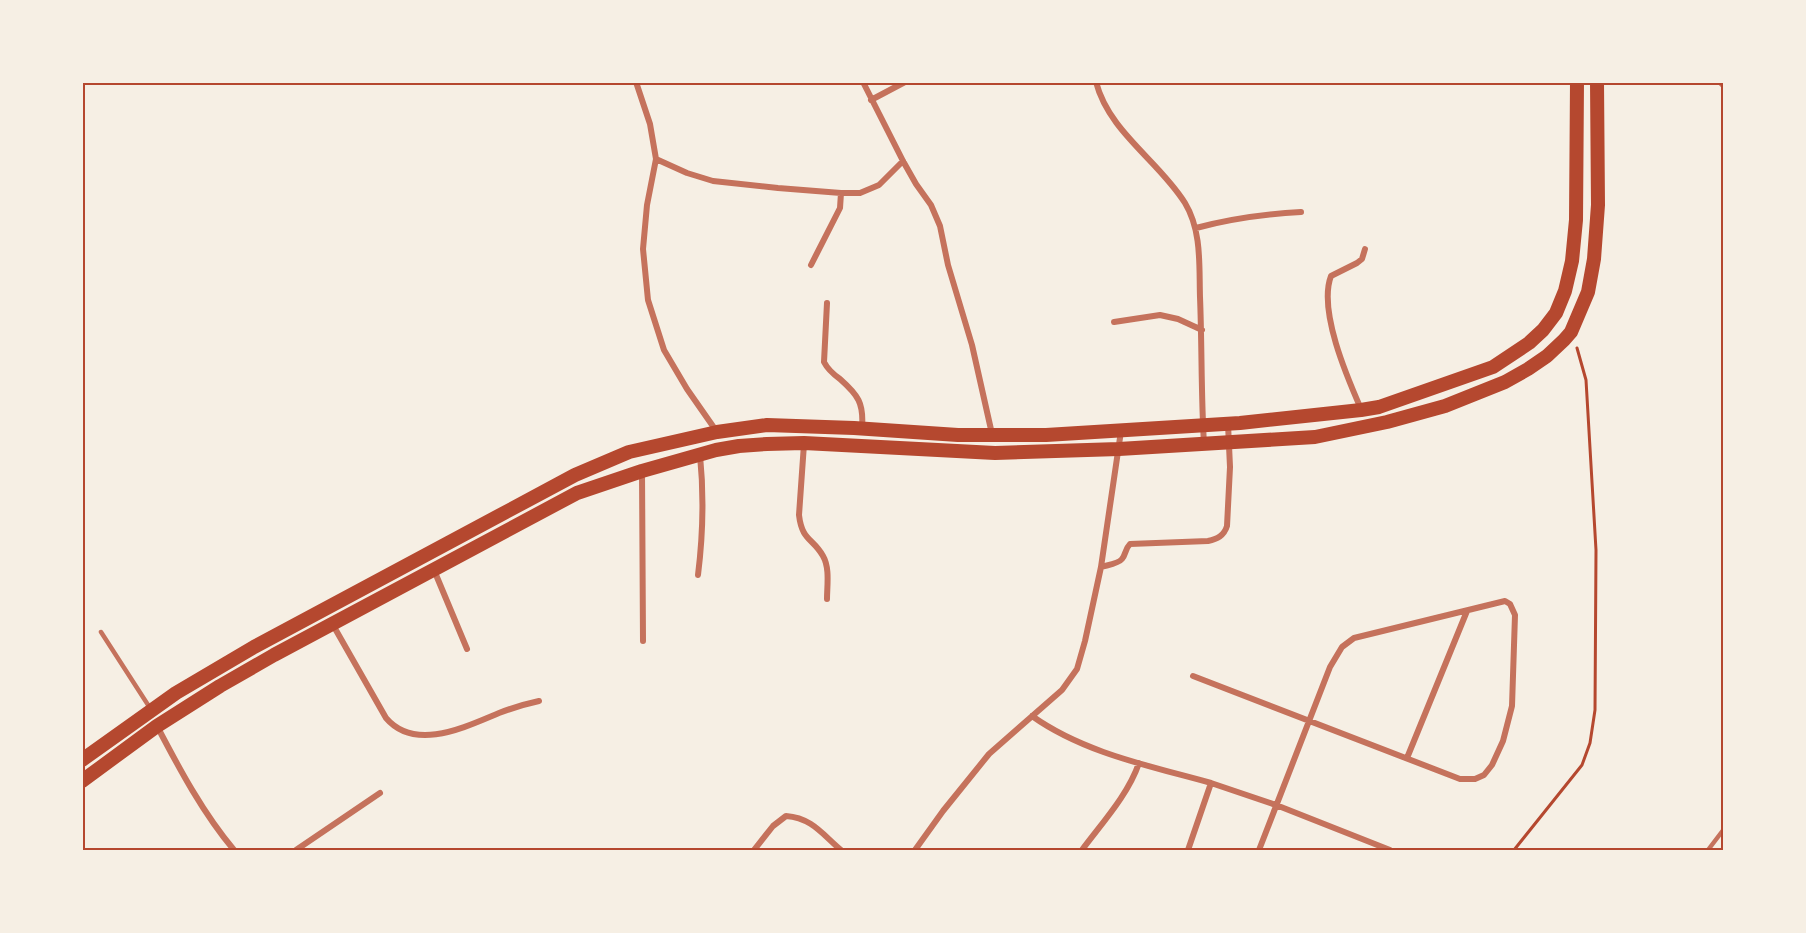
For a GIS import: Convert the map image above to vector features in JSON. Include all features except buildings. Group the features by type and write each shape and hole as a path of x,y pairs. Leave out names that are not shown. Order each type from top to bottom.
{"highway":[{"path":"82,760 176,693 268,639 575,475 628,452 717,432 766,425 958,435 1046,435 1228,424 1379,407 1493,367 1529,343 1543,330 1556,313 1565,291 1572,261 1575,230 1577,82"},
{"path":"82,781 157,726 220,686 577,493 700,454 739,446 804,443 995,453 1119,449 1315,437 1387,422 1445,406 1505,382 1547,356 1571,332 1588,292 1594,259 1598,205 1597,82"},
{"path":"268,639 274,655"}],"street":[{"path":"636,82 650,124 656,159 647,205 643,249 648,300 664,350 687,389 717,432"},
{"path":"863,82 903,161 931,205 940,226 948,265 972,345 992,435"},
{"path":"872,100 906,82"},
{"path":"1096,82 1110,115 1186,204 1196,228 1202,330 1204,444"},
{"path":"1720,82 1724,86"},
{"path":"656,159 712,181 841,193 860,193 879,185 903,161"},
{"path":"811,265 840,208 841,193"},
{"path":"1196,228 1222,221 1301,212"},
{"path":"1361,410 1337,346 1327,298 1331,276 1362,259 1365,249"},
{"path":"827,303 824,362 827,369 856,393 863,415 862,429"},
{"path":"1114,322 1160,315 1178,319 1202,330"},
{"path":"1101,567 1123,558 1130,544 1208,541 1218,538 1225,532 1229,492 1228,424"},
{"path":"915,850 978,768 1009,735 1062,690 1077,669 1101,567 1121,431"},
{"path":"804,443 800,526 823,555 827,574 827,600"},
{"path":"698,575 702,544 703,490 700,454"},
{"path":"642,471 643,641"},
{"path":"434,570 467,649"},
{"path":"1193,676 1310,721 1407,758 1460,779 1475,779 1484,776 1492,765 1503,741 1512,706 1515,615 1510,604 1505,601 1354,638 1341,647 1330,667 1310,721 1259,850"},
{"path":"1407,758 1467,611"},
{"path":"333,624 386,718 393,727 405,732 431,735 466,728 500,713 539,701"},
{"path":"1032,716 1077,741 1139,763 1211,783 1276,805 1390,850"},
{"path":"157,726 187,783 234,850"},
{"path":"1083,850 1135,776 1139,763"},
{"path":"1188,850 1211,783"},
{"path":"296,850 381,793"},
{"path":"754,850 773,826 786,816 807,820 841,850"}],"lane":[{"path":"101,632 151,710"},
{"path":"1708,850 1724,829"}],"path":[{"path":"1514,850 1582,765 1590,743 1595,710 1596,550 1586,380 1571,332"}]}
